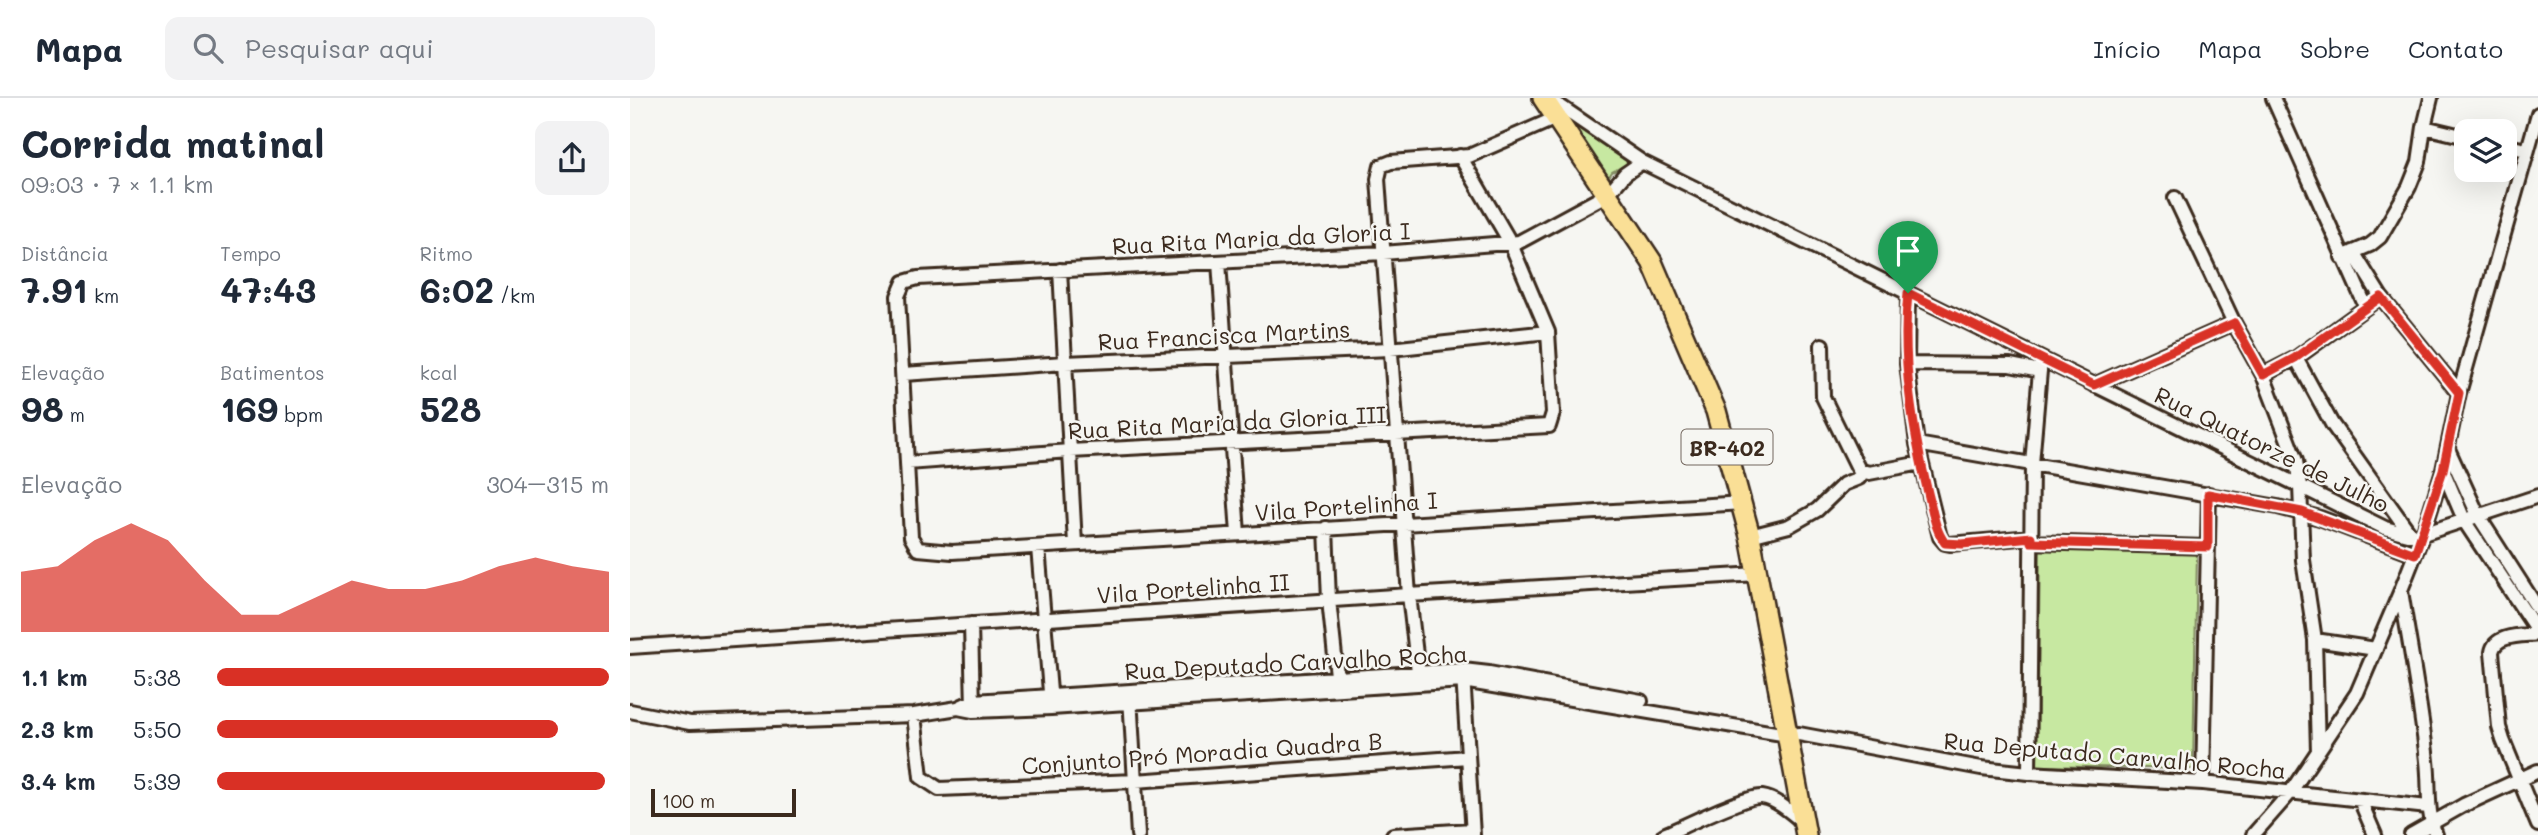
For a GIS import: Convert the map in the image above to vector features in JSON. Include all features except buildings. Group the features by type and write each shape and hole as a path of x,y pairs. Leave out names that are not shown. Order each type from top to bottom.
{"highway":[{"name":"BR-402","path":"1545,98 1652,262 1716,411 1743,503 1791,733 1805,829"}],"street":[{"name":"Rua Quatorze de Julho","path":"1545,98 1642,162 1908,293 2040,365 2094,385 2385,528 2417,534"},
{"path":"2273,98 2347,254 2366,307"},
{"path":"2347,254 2370,245 2380,237 2409,187 2419,162 2431,98"},
{"path":"2253,835 2290,793 2357,693 2401,590 2415,554 2417,534 2443,470 2459,393 2538,114"},
{"path":"1418,678 1396,433 1378,179 1381,166 1391,162 1469,156 1556,118"},
{"path":"2424,127 2454,133"},
{"path":"2517,148 2526,150"},
{"path":"1460,156 1510,242 1548,332"},
{"name":"Rua Rita Maria da Gloria I","path":"902,374 898,296 904,282 918,278 1383,253 1519,242 1608,194 1625,174 1642,162"},
{"path":"2175,198 2234,323 2263,375 2296,461 2302,512 2303,560 2315,640 2318,752"},
{"path":"2347,254 2459,393"},
{"path":"1219,262 1238,534"},
{"path":"1060,270 1075,544"},
{"path":"1908,293 1907,364 1917,444 1938,530 1945,543 2031,539 2208,547"},
{"path":"2263,375 2295,358 2381,297"},
{"path":"2094,385 2234,323"},
{"name":"Rua Francisca Martins","path":"902,374 1065,363 1390,349 1548,332"},
{"name":"Rua Rita Maria da Gloria III","path":"907,463 1070,451 1549,426 1553,413 1548,332"},
{"path":"1822,345 1823,397 1854,463 1863,472"},
{"path":"2295,358 2332,424 2417,534"},
{"path":"1907,364 2040,365 2032,464 2029,773"},
{"path":"902,374 907,463"},
{"path":"1917,444 2302,512 2415,554"},
{"path":"2448,449 2538,633 2498,640 2492,647 2499,727 2538,825"},
{"name":"Vila Portelinha I","path":"907,463 911,537 918,549 952,552 1743,503"},
{"path":"1750,536 1789,526 1817,510 1844,484 1859,478 1863,472 1921,464"},
{"path":"2443,470 2465,522 2538,609"},
{"path":"2203,783 2208,494"},
{"path":"2417,534 2465,522 2538,496"},
{"path":"1326,528 1329,600 1338,684"},
{"path":"1038,547 1051,703"},
{"name":"Vila Portelinha II","path":"630,647 1758,574"},
{"path":"2401,590 2428,764 2428,807 2433,829"},
{"path":"971,624 973,706"},
{"path":"2315,640 2376,649"},
{"path":"1393,835 1472,832 1463,676"},
{"name":"Rua Deputado Carvalho Rocha","path":"630,711 690,723 914,715 973,706 1463,676 1981,768 2203,783 2428,807"},
{"path":"1131,697 1138,835"},
{"name":"Conjunto Pró Moradia Quadra B","path":"914,715 921,777 939,789 1135,781 1468,757"},
{"path":"2416,833 2433,829 2538,771"},
{"path":"1664,835 1741,801 1758,797 1772,800 1805,829"},
{"path":"2360,800 2375,835"}],"green space":[{"path":"1565,118 1629,163 1612,172 1607,180"},
{"path":"2040,549 2197,552 2193,769 2037,766"}],"route":[{"path":"1908,293 2094,385 2234,323 2263,375 2295,358 2381,297 2459,393 2443,470 2415,554 2302,512 2208,494 2208,547 2031,542 2031,537 1962,544 1945,543 1938,530 1917,444 1907,364 1908,293"}]}
